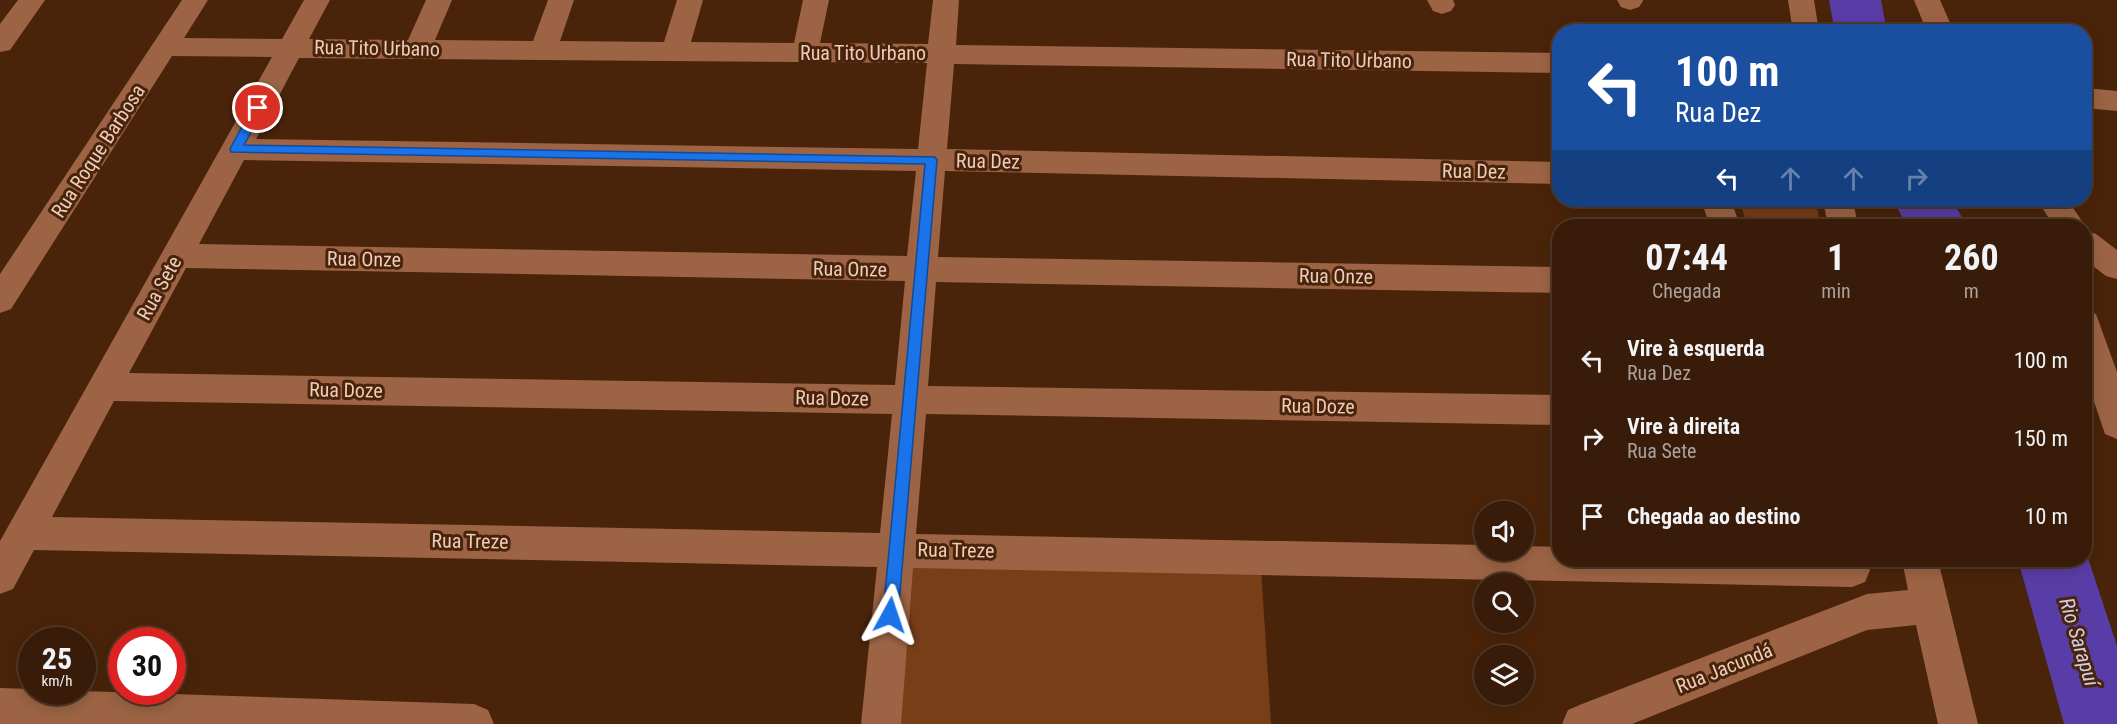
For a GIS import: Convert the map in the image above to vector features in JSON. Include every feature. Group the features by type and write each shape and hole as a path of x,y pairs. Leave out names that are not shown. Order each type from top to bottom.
{"street":[{"path":"0,43 32,0"},
{"name":"Rua Roque Barbosa","path":"0,300 195,0"},
{"name":"Rua Sete","path":"0,577 317,0"},
{"path":"418,50 439,0"},
{"path":"543,51 561,0"},
{"path":"675,52 690,0"},
{"path":"806,53 816,0"},
{"path":"881,724 946,0"},
{"path":"1801,0 1805,24"},
{"path":"1927,0 1938,24"},
{"name":"Rua Tito Urbano","path":"166,47 941,54 1552,63"},
{"path":"2092,99 2117,101"},
{"name":"Rua Dez","path":"236,149 1552,173"},
{"path":"2092,249 2117,267"},
{"name":"Rua Onze","path":"177,256 1552,280"},
{"path":"2092,345 2117,424"},
{"name":"Rua Doze","path":"105,387 1552,410"},
{"name":"Rua Treze","path":"24,532 1552,560"},
{"path":"1851,567 1867,612"},
{"path":"1922,567 1958,724"},
{"name":"Rua Jacundá","path":"1581,724 1867,612 1931,606"},
{"path":"0,708 474,724"}],"shaded area":[{"path":"1741,207 1817,207 1819,219 1746,219"},
{"path":"908,554 1261,568 1271,724 888,724"}],"waterway":[{"name":"Rio Sarapuí","path":"1855,0 1860,24"},
{"name":"Rio Sarapuí","path":"1926,207 1933,219"},
{"name":"Rio Sarapuí","path":"2056,567 2103,724"}],"route":[{"path":"258,108 236,149 931,160 890,615"}]}
